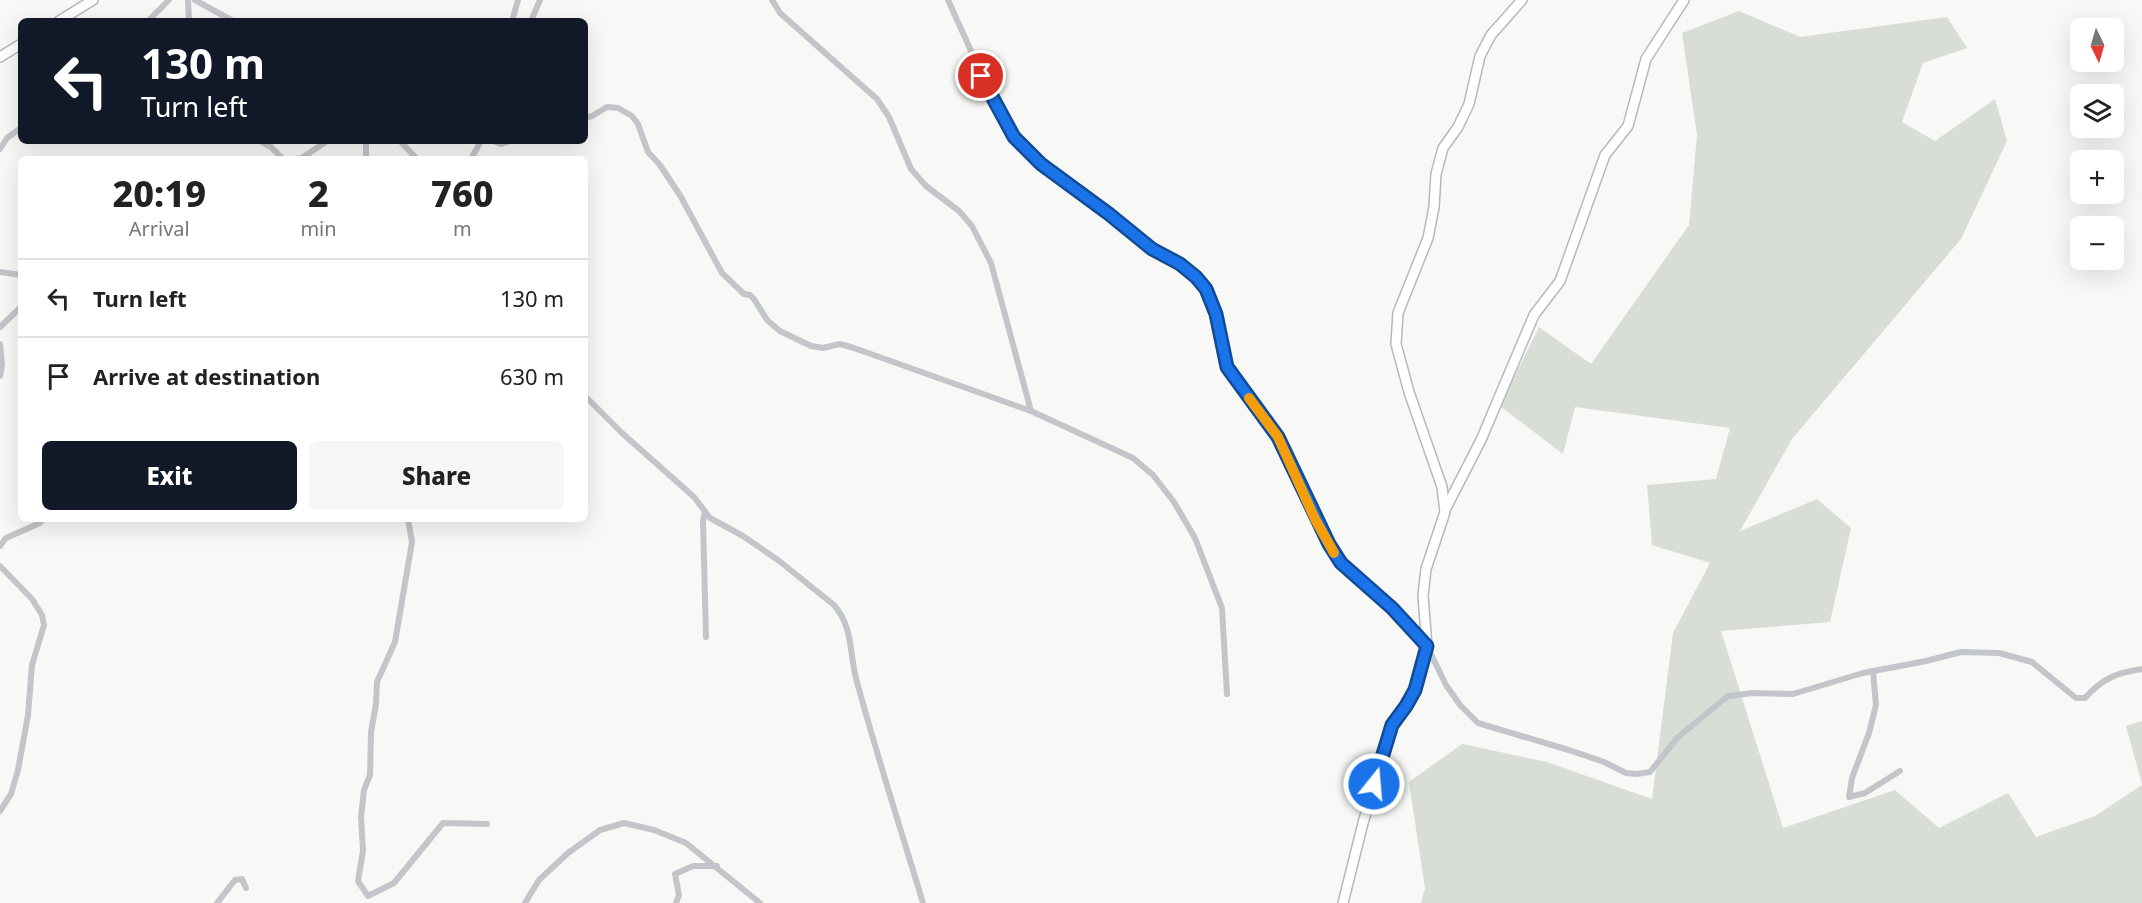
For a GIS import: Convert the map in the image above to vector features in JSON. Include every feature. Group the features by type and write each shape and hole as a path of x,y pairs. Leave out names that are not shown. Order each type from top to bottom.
{"street":[{"path":"64,18 93,0"},
{"path":"151,18 169,0"},
{"path":"188,0 189,18"},
{"path":"195,0 228,18"},
{"path":"513,18 518,0"},
{"path":"532,18 540,0"},
{"path":"772,0 780,13 877,99 889,117 910,169 926,186 960,211 972,226 991,263 1031,411"},
{"path":"948,0 991,96 1014,137 1041,164 1152,249 1180,264 1206,289 1216,314 1227,367 1278,437 1329,544 1341,563 1392,608 1427,646 1446,685 1460,705 1478,723 1572,751 1604,762 1626,773 1637,774 1650,772 1678,737 1728,696 1753,693 1792,694 1873,671 1926,662 1961,652 1999,653 2032,662 2076,698 2085,698 2098,683 2119,672 2142,669"},
{"path":"1445,512 1442,487 1409,392 1396,344 1398,313 1428,238 1434,207 1436,174 1443,148 1458,127 1469,104 1480,56 1491,35 1521,0"},
{"path":"1343,903 1363,823 1392,725 1415,690 1427,646 1423,596 1426,569 1445,512 1481,440 1534,315 1560,281 1605,155 1628,126 1646,59 1684,0"},
{"path":"0,57 18,46"},
{"path":"588,117 607,107 618,108 632,116 638,124 648,152 660,165 681,197 722,273 744,294 750,295 767,320 780,331 811,346 823,348 840,344 854,348 1031,411 1133,458 1153,475 1174,502 1195,538 1222,608 1227,694"},
{"path":"0,149 7,138 18,130"},
{"path":"266,144 281,156"},
{"path":"306,156 323,144"},
{"path":"0,272 18,275"},
{"path":"0,327 18,310"},
{"path":"0,344 2,365 0,376"},
{"path":"588,399 622,433 694,497 710,518 743,536 778,560 834,605 846,622 857,681 923,903"},
{"path":"705,512 703,521 706,637"},
{"path":"0,546 6,538 41,522"},
{"path":"409,522 412,542 395,642 377,682 376,704 370,732 369,775 364,790 361,817 363,851 358,881 368,896 394,883 442,824 487,824"},
{"path":"0,566 32,599 42,615 44,625 32,665 28,715 18,770 11,794 0,811"},
{"path":"1873,671 1876,705 1869,733 1852,778 1849,797 1865,793 1900,771"},
{"path":"525,903 539,880 568,853 600,830 624,823 654,830 686,843 760,903"},
{"path":"676,903 679,895 675,874 693,866 717,866"},
{"path":"217,903 235,880 242,879 246,888"}],"shaded area":[{"path":"1739,11 1800,37 1947,17 1967,48 1923,63 1902,122 1935,141 1995,99 2007,141 1961,239 1792,439 1740,531 1817,499 1851,528 1830,622 1721,631 1783,828 1895,790 1939,828 2008,793 2036,837 2095,816 2142,785 2142,903 1421,903 1425,888 1409,782 1462,744 1547,762 1652,799 1673,633 1710,563 1652,545 1647,485 1716,479 1730,428 1575,407 1563,454 1500,406 1539,327 1591,364 1689,225 1697,135 1682,33"},
{"path":"2142,721 2142,784 2126,726"}],"slow traffic":[{"path":"1249,398 1278,437 1315,519 1334,553"}],"route":[{"path":"981,76 1014,137 1041,164 1152,249 1180,264 1206,289 1221,329 1227,367 1278,437 1315,519 1329,544 1341,563 1392,608 1427,646 1415,690 1392,725 1374,784"}]}
